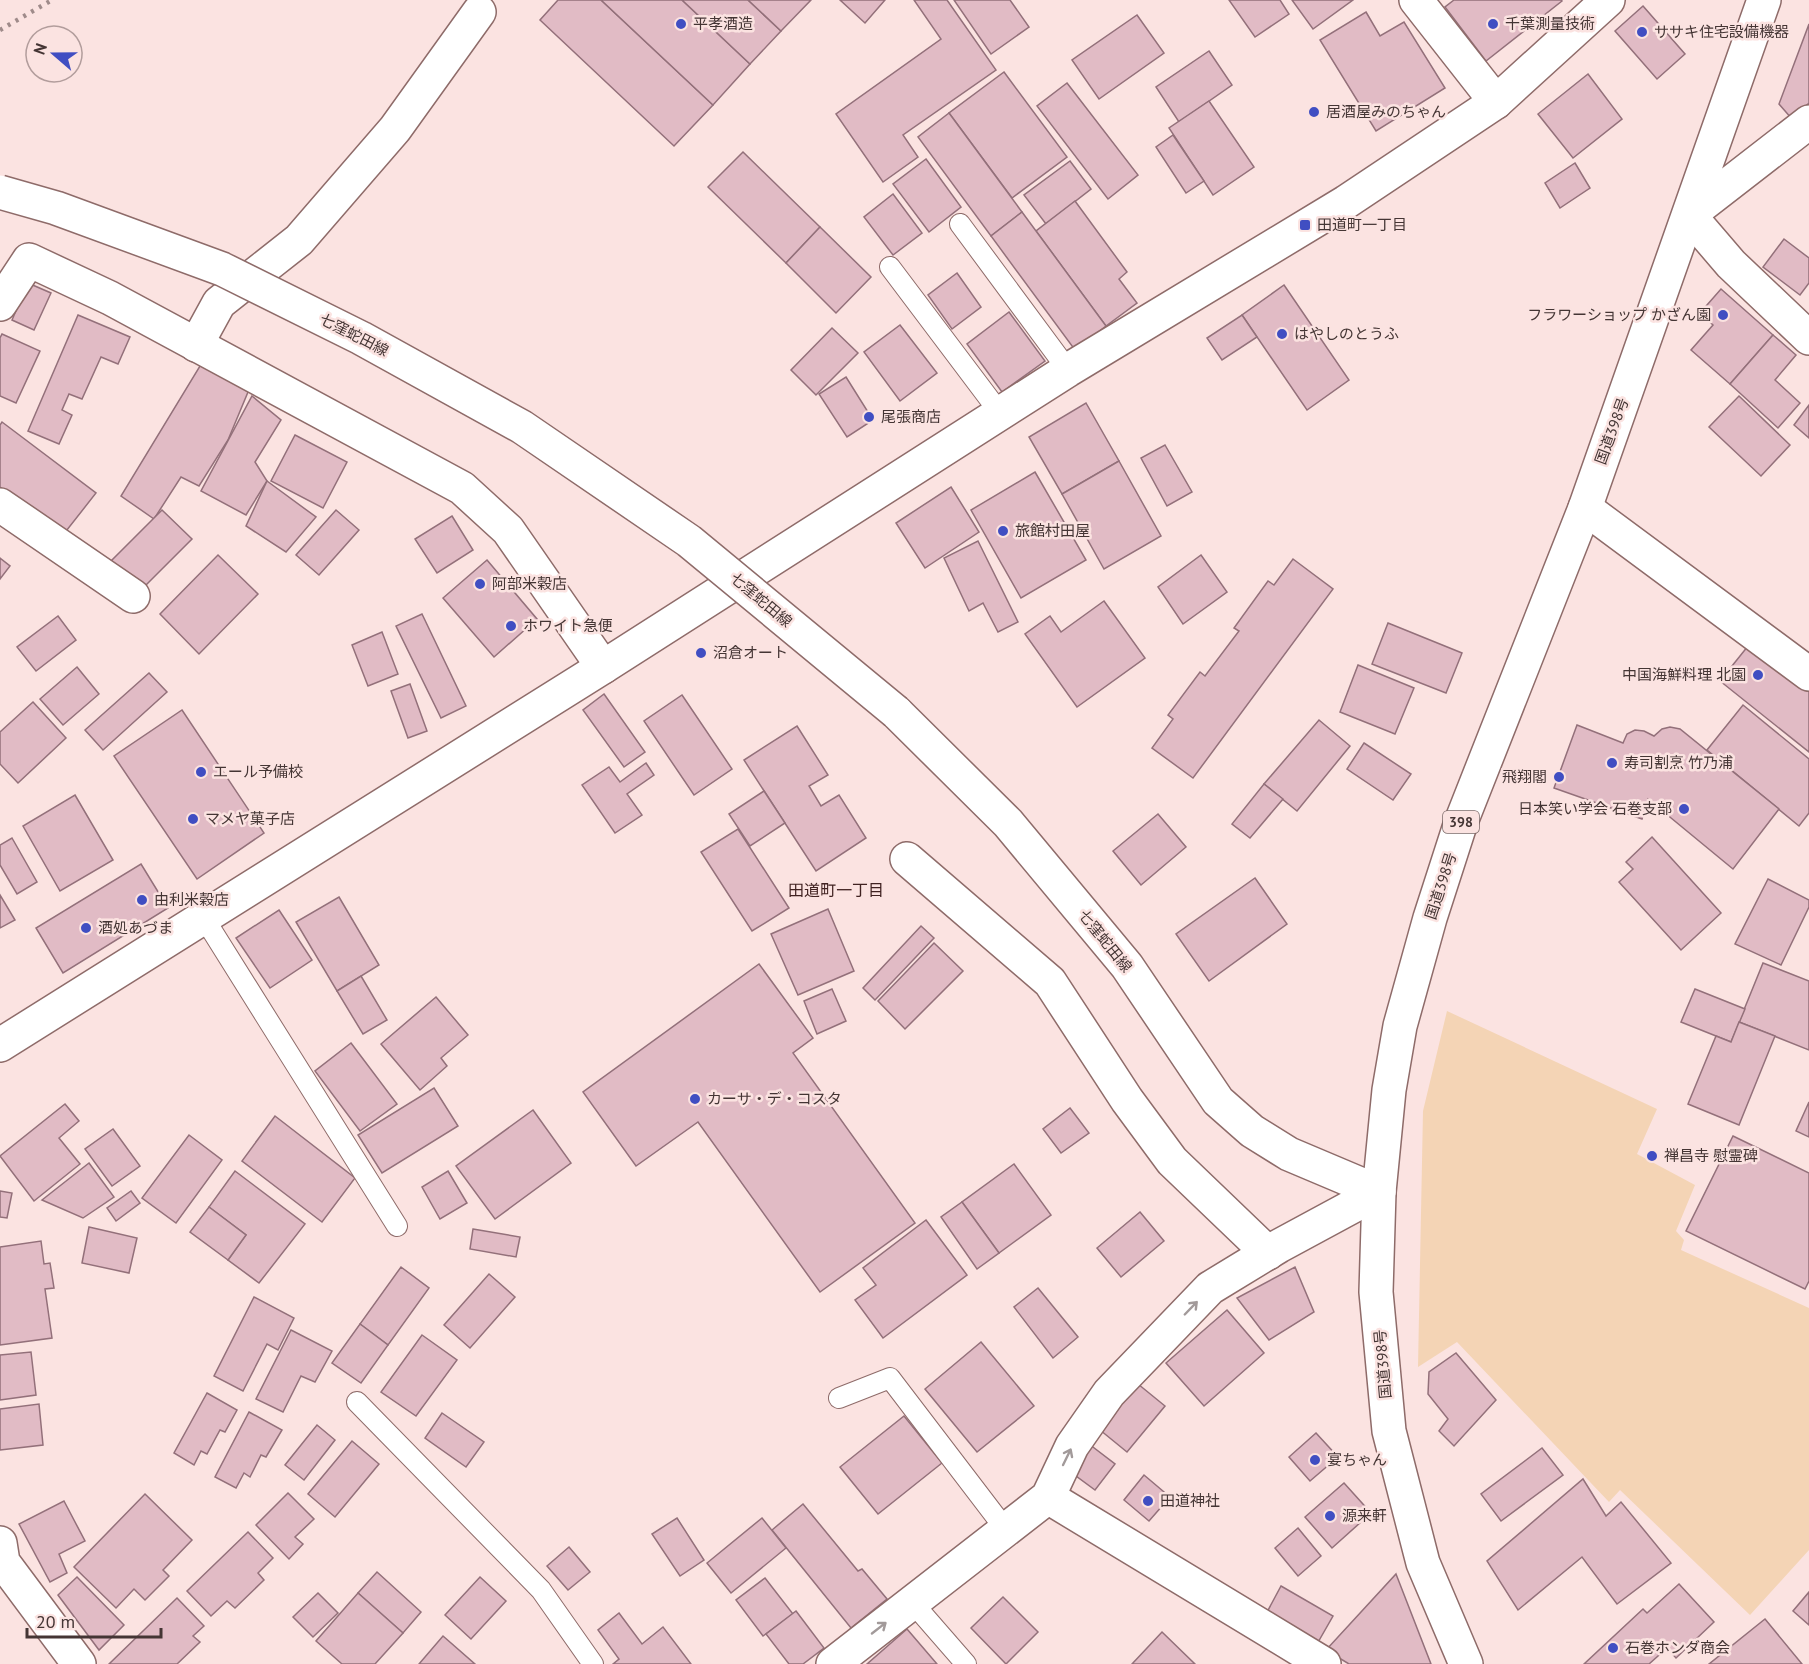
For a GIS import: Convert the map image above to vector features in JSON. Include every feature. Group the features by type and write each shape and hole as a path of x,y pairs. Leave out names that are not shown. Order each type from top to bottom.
{"main road":[{"path":"1416,0 1496,102"},
{"path":"0,1045 603,667 1068,370 1346,202 1496,102 1608,0"},
{"name":"国道398号","path":"1466,1664 1423,1563 1389,1431 1376,1292 1379,1192 1389,1090 1400,1026 1430,918 1461,822 1585,508 1762,3"},
{"path":"196,345 219,303 299,240 394,129 479,12"},
{"path":"1809,122 1689,215 1731,264 1809,338"},
{"name":"七窪蛇田線","path":"0,192 56,208 222,269 361,338 522,427 689,541 897,712 1008,823 1127,966 1218,1101 1252,1131 1289,1154 1379,1192"},
{"path":"0,304 29,260 110,298 462,488 508,530 603,667"},
{"path":"0,505 133,596"},
{"path":"1585,508 1809,674"},
{"path":"907,859 1050,982 1127,1100 1172,1161 1268,1253"},
{"path":"833,1664 1048,1497 1072,1446 1109,1393 1210,1288 1379,1192"},
{"path":"1048,1497 1324,1664"},
{"path":"1,1555 68,1659"}],"lane":[{"path":"960,224 1068,370"},
{"path":"890,267 1000,413"},
{"path":"204,918 397,1226"},
{"path":"839,1398 890,1378 1006,1530"},
{"path":"357,1402 541,1590 593,1664"},
{"path":"912,1602 966,1664"}],"shaded area":[{"path":"1447,1011 1657,1109 1637,1154 1695,1185 1676,1231 1684,1240 1681,1250 1809,1308 1809,1550 1750,1615 1620,1490 1609,1502 1457,1342 1418,1367 1423,1111"}],"building":[{"path":"558,0 601,0 713,105 674,146 540,20"},
{"path":"601,0 682,0 750,64 713,105"},
{"path":"682,0 748,0 781,31 750,64"},
{"path":"748,0 811,0 781,31"},
{"path":"840,0 885,0 865,23"},
{"path":"914,0 947,0 996,70 903,135 918,157 883,182 836,114 941,39"},
{"path":"954,0 1010,0 1029,27 991,54"},
{"path":"1229,0 1280,0 1289,14 1255,37"},
{"path":"1292,0 1353,0 1313,29"},
{"path":"1454,0 1562,1 1486,61 1445,7"},
{"path":"1643,6 1685,54 1657,79 1615,31"},
{"path":"1366,12 1380,36 1404,22 1445,88 1376,131 1320,40"},
{"path":"1137,15 1164,53 1099,99 1072,60"},
{"path":"1809,24 1809,103 1792,119 1779,104"},
{"path":"1209,51 1232,85 1179,122 1156,87"},
{"path":"1004,72 1067,157 1012,198 949,113"},
{"path":"1588,74 1622,119 1573,158 1538,114"},
{"path":"1067,83 1138,175 1108,199 1037,106"},
{"path":"1209,101 1254,167 1213,195 1169,128"},
{"path":"949,113 1022,212 991,236 918,137"},
{"path":"1173,135 1204,181 1186,193 1156,147"},
{"path":"743,152 820,227 786,263 708,187"},
{"path":"926,159 961,207 929,232 893,184"},
{"path":"1070,161 1091,189 1046,224 1024,195"},
{"path":"1575,163 1590,188 1560,208 1545,183"},
{"path":"893,194 922,233 893,255 864,217"},
{"path":"1075,201 1127,272 1119,279 1137,303 1106,326 1036,231"},
{"path":"1022,212 1106,326 1075,350 991,236"},
{"path":"820,227 871,277 836,313 786,263"},
{"path":"1784,239 1809,258 1809,283 1800,295 1763,267"},
{"path":"957,273 981,307 952,329 928,295"},
{"path":"28,283 51,293 34,330 12,320"},
{"path":"1284,285 1349,380 1307,410 1242,315"},
{"path":"1721,289 1773,335 1730,384 1691,350 1713,325 1700,313"},
{"path":"1009,312 1045,361 1002,392 967,344"},
{"path":"78,315 130,337 118,364 101,357 82,399 69,394 62,410 72,415 59,444 28,431"},
{"path":"1242,315 1257,337 1222,360 1207,338"},
{"path":"900,325 937,373 900,401 864,352"},
{"path":"832,328 858,353 816,395 791,370"},
{"path":"2,334 40,351 16,403 0,396 0,338"},
{"path":"1773,335 1796,355 1775,380 1800,403 1778,428 1730,384"},
{"path":"203,361 248,392 228,440 199,486 181,477 154,519 121,496"},
{"path":"846,377 873,420 847,437 819,394"},
{"path":"252,396 281,420 255,462 267,481 246,515 201,491"},
{"path":"1739,396 1790,445 1761,476 1709,427"},
{"path":"1086,403 1119,461 1062,494 1029,437"},
{"path":"1809,405 1809,438 1794,425"},
{"path":"2,422 96,493 63,535 0,487 0,425"},
{"path":"295,435 347,462 323,508 271,481"},
{"path":"1165,445 1192,492 1167,506 1141,458"},
{"path":"1119,461 1161,536 1104,569 1062,494"},
{"path":"1035,472 1086,560 1021,598 971,510"},
{"path":"267,481 316,517 286,552 246,526"},
{"path":"951,487 979,532 925,568 896,523"},
{"path":"162,510 192,539 140,591 110,562"},
{"path":"336,510 359,530 319,575 296,555"},
{"path":"452,516 473,550 437,573 415,539"},
{"path":"978,541 1018,622 998,632 983,603 969,611 944,558"},
{"path":"218,555 258,594 199,654 160,614"},
{"path":"1201,555 1227,592 1183,624 1158,587"},
{"path":"0,558 10,566 0,579"},
{"path":"1293,559 1333,589 1193,778 1152,748 1173,719 1168,715 1200,672 1205,676 1239,631 1234,628 1268,581 1274,585"},
{"path":"487,560 537,619 494,657 443,598"},
{"path":"1104,601 1145,658 1077,707 1025,634 1050,616 1061,632"},
{"path":"422,614 466,706 441,718 396,626"},
{"path":"58,616 76,640 36,671 17,647"},
{"path":"1388,623 1462,653 1446,693 1372,664"},
{"path":"382,632 398,674 368,686 352,645"},
{"path":"1752,641 1809,687 1809,752 1720,681"},
{"path":"1358,665 1414,688 1395,734 1340,712"},
{"path":"77,667 99,694 63,725 40,699"},
{"path":"149,673 167,692 103,750 85,730"},
{"path":"410,684 427,731 408,738 391,691"},
{"path":"604,694 645,752 624,767 583,710"},
{"path":"682,695 732,769 694,795 644,721"},
{"path":"33,702 66,738 18,783 0,764 0,732"},
{"path":"1743,705 1809,759 1809,813 1799,826 1707,750"},
{"path":"182,710 264,833 197,879 114,756"},
{"path":"1319,720 1350,746 1297,811 1264,784"},
{"path":"1577,725 1623,743 1627,734 1635,730 1654,736 1662,729 1670,727 1680,729 1779,809 1733,869 1648,799 1642,819 1554,788"},
{"path":"797,726 828,775 809,786 821,806 839,795 866,838 816,871 744,760"},
{"path":"1364,743 1411,774 1393,800 1347,769"},
{"path":"646,763 654,775 627,794 642,815 615,833 582,785 609,767 620,782"},
{"path":"1264,784 1283,799 1250,838 1232,824"},
{"path":"764,791 785,823 750,846 729,814"},
{"path":"75,795 113,860 60,891 23,826"},
{"path":"1158,814 1186,847 1141,885 1113,851"},
{"path":"738,829 789,908 752,931 701,852"},
{"path":"1652,837 1721,913 1681,950 1619,882 1633,869 1626,862"},
{"path":"12,838 37,882 17,894 0,865 0,845"},
{"path":"141,864 168,908 63,973 36,928"},
{"path":"1255,878 1287,924 1209,981 1176,934"},
{"path":"1768,879 1809,900 1809,907 1781,965 1735,944"},
{"path":"0,895 15,920 0,928"},
{"path":"339,897 379,965 337,991 296,922"},
{"path":"828,909 854,971 798,995 771,934"},
{"path":"279,910 312,960 270,988 236,938"},
{"path":"921,926 934,938 875,1000 863,988"},
{"path":"934,943 963,971 905,1029 878,1001"},
{"path":"1763,963 1809,981 1809,1050 1739,1022"},
{"path":"759,964 813,1038 793,1053 915,1223 820,1292 698,1122 636,1166 583,1092"},
{"path":"361,976 387,1020 363,1034 337,991"},
{"path":"832,989 846,1021 817,1034 804,1001"},
{"path":"1695,989 1745,1009 1731,1042 1681,1022"},
{"path":"436,997 468,1035 441,1058 447,1066 420,1090 381,1044"},
{"path":"1739,1022 1775,1036 1739,1125 1688,1104 1716,1036 1731,1042"},
{"path":"351,1043 397,1104 360,1131 315,1071"},
{"path":"434,1088 458,1126 382,1173 358,1135"},
{"path":"1809,1102 1809,1137 1796,1131"},
{"path":"65,1104 79,1121 59,1138 80,1164 34,1201 0,1156"},
{"path":"1070,1108 1089,1133 1061,1153 1043,1129"},
{"path":"533,1110 571,1163 495,1219 456,1166"},
{"path":"275,1116 355,1178 322,1222 242,1161"},
{"path":"113,1129 140,1166 112,1186 85,1149"},
{"path":"189,1135 222,1160 176,1223 142,1198"},
{"path":"1733,1136 1809,1173 1809,1281 1805,1289 1686,1231"},
{"path":"89,1163 114,1197 83,1218 42,1200"},
{"path":"1014,1164 1051,1215 999,1253 962,1202"},
{"path":"235,1171 305,1224 259,1283 228,1260 246,1235 209,1207"},
{"path":"448,1171 467,1203 440,1219 422,1187"},
{"path":"0,1191 12,1193 7,1218 0,1217"},
{"path":"131,1191 140,1203 116,1221 107,1208"},
{"path":"962,1202 999,1253 977,1269 941,1217"},
{"path":"209,1207 246,1235 228,1260 190,1232"},
{"path":"1140,1212 1164,1241 1121,1277 1097,1248"},
{"path":"926,1220 967,1275 883,1338 855,1300 876,1285 863,1268"},
{"path":"89,1227 137,1238 129,1273 82,1263"},
{"path":"473,1229 520,1237 516,1257 470,1249"},
{"path":"41,1241 44,1264 50,1263 54,1288 45,1289 52,1338 0,1345 0,1247"},
{"path":"401,1267 429,1288 388,1345 360,1324"},
{"path":"1295,1267 1314,1312 1269,1340 1237,1298"},
{"path":"489,1274 515,1297 470,1348 444,1325"},
{"path":"1038,1288 1078,1337 1053,1358 1014,1307"},
{"path":"254,1297 294,1318 278,1350 267,1344 243,1391 214,1376"},
{"path":"1227,1310 1264,1353 1204,1406 1166,1363"},
{"path":"360,1324 388,1345 361,1383 332,1363"},
{"path":"291,1330 332,1351 315,1382 301,1376 283,1412 256,1399"},
{"path":"422,1335 457,1360 416,1416 381,1392"},
{"path":"981,1342 1034,1406 977,1452 925,1389"},
{"path":"31,1352 36,1395 0,1400 0,1355"},
{"path":"1456,1353 1496,1400 1454,1446 1439,1431 1448,1419 1428,1394 1429,1372"},
{"path":"1138,1384 1165,1406 1127,1452 1100,1430"},
{"path":"207,1393 237,1410 225,1432 220,1430 207,1454 201,1451 194,1465 174,1453"},
{"path":"39,1404 43,1445 0,1450 0,1409"},
{"path":"249,1412 282,1430 266,1457 261,1455 250,1477 244,1473 236,1488 215,1477"},
{"path":"442,1413 484,1442 466,1467 425,1438"},
{"path":"904,1416 942,1463 878,1514 840,1467"},
{"path":"317,1425 335,1440 304,1480 285,1465"},
{"path":"1316,1433 1338,1457 1310,1481 1289,1457"},
{"path":"352,1441 379,1464 335,1517 308,1494"},
{"path":"1089,1444 1115,1464 1095,1490 1068,1470"},
{"path":"1542,1448 1563,1475 1501,1521 1481,1494"},
{"path":"1144,1475 1170,1497 1149,1521 1124,1500"},
{"path":"1583,1479 1606,1516 1621,1502 1671,1563 1617,1604 1582,1557 1518,1610 1487,1561"},
{"path":"1344,1483 1371,1513 1332,1548 1305,1517"},
{"path":"288,1493 314,1519 295,1537 303,1544 289,1559 256,1525"},
{"path":"145,1494 192,1540 163,1570 169,1576 145,1600 134,1589 116,1608 74,1567"},
{"path":"64,1501 85,1541 59,1554 67,1573 50,1582 19,1524"},
{"path":"803,1504 858,1571 862,1569 887,1599 851,1628 772,1530"},
{"path":"677,1518 704,1560 680,1576 652,1534"},
{"path":"762,1518 786,1548 731,1593 707,1563"},
{"path":"1298,1528 1321,1556 1298,1576 1275,1548"},
{"path":"248,1532 273,1558 258,1573 264,1580 235,1608 227,1601 211,1616 187,1591"},
{"path":"569,1547 590,1572 568,1590 547,1566"},
{"path":"377,1572 421,1612 403,1633 358,1593"},
{"path":"1396,1574 1431,1664 1349,1664 1326,1650"},
{"path":"77,1577 124,1625 99,1650 58,1595"},
{"path":"480,1577 506,1601 471,1639 445,1615"},
{"path":"765,1578 793,1614 763,1636 736,1600"},
{"path":"1679,1584 1714,1622 1676,1658 1667,1648 1649,1664 1584,1664 1643,1609 1647,1613"},
{"path":"1281,1586 1333,1616 1317,1644 1266,1614"},
{"path":"1809,1592 1809,1625 1793,1611"},
{"path":"318,1593 338,1613 313,1637 293,1617"},
{"path":"358,1593 403,1633 375,1664 342,1664 316,1641"},
{"path":"1003,1597 1038,1632 1006,1664 971,1628"},
{"path":"177,1598 204,1626 193,1636 200,1642 177,1664 109,1664"},
{"path":"796,1611 824,1648 803,1664 789,1664 766,1634"},
{"path":"619,1613 642,1644 663,1627 691,1664 613,1664 619,1659 598,1630"},
{"path":"1765,1619 1802,1664 1709,1664"},
{"path":"907,1629 937,1664 867,1664"},
{"path":"1162,1632 1195,1664 1132,1664"},
{"path":"443,1636 475,1664 419,1664"}],"railway":[{"path":"0,30 52,0"}],"place":[{"name":"平孝酒造","path":"681,24"},
{"name":"千葉測量技術","path":"1493,24"},
{"name":"ササキ住宅設備機器","path":"1642,32"},
{"name":"居酒屋みのちゃん","path":"1314,112"},
{"name":"田道町一丁目","path":"1305,225"},
{"name":"フラワーショップ かざん園","path":"1723,315"},
{"name":"はやしのとうふ","path":"1282,334"},
{"name":"尾張商店","path":"869,417"},
{"name":"旅館村田屋","path":"1003,531"},
{"name":"阿部米穀店","path":"480,584"},
{"name":"ホワイト急便","path":"511,626"},
{"name":"沼倉オート","path":"701,653"},
{"name":"中国海鮮料理 北園","path":"1758,675"},
{"name":"寿司割烹 竹乃浦","path":"1612,763"},
{"name":"エール予備校","path":"201,772"},
{"name":"飛翔閣","path":"1559,777"},
{"name":"日本笑い学会 石巻支部","path":"1684,809"},
{"name":"マメヤ菓子店","path":"193,819"},
{"name":"由利米穀店","path":"142,900"},
{"name":"酒処あづま","path":"86,928"},
{"name":"カーサ・デ・コスタ","path":"695,1099"},
{"name":"禅昌寺 慰霊碑","path":"1652,1156"},
{"name":"宴ちゃん","path":"1315,1460"},
{"name":"田道神社","path":"1148,1501"},
{"name":"源来軒","path":"1330,1516"},
{"name":"石巻ホンダ商会","path":"1613,1648"}],"district":[{"name":"田道町一丁目","path":"836,890"}]}
